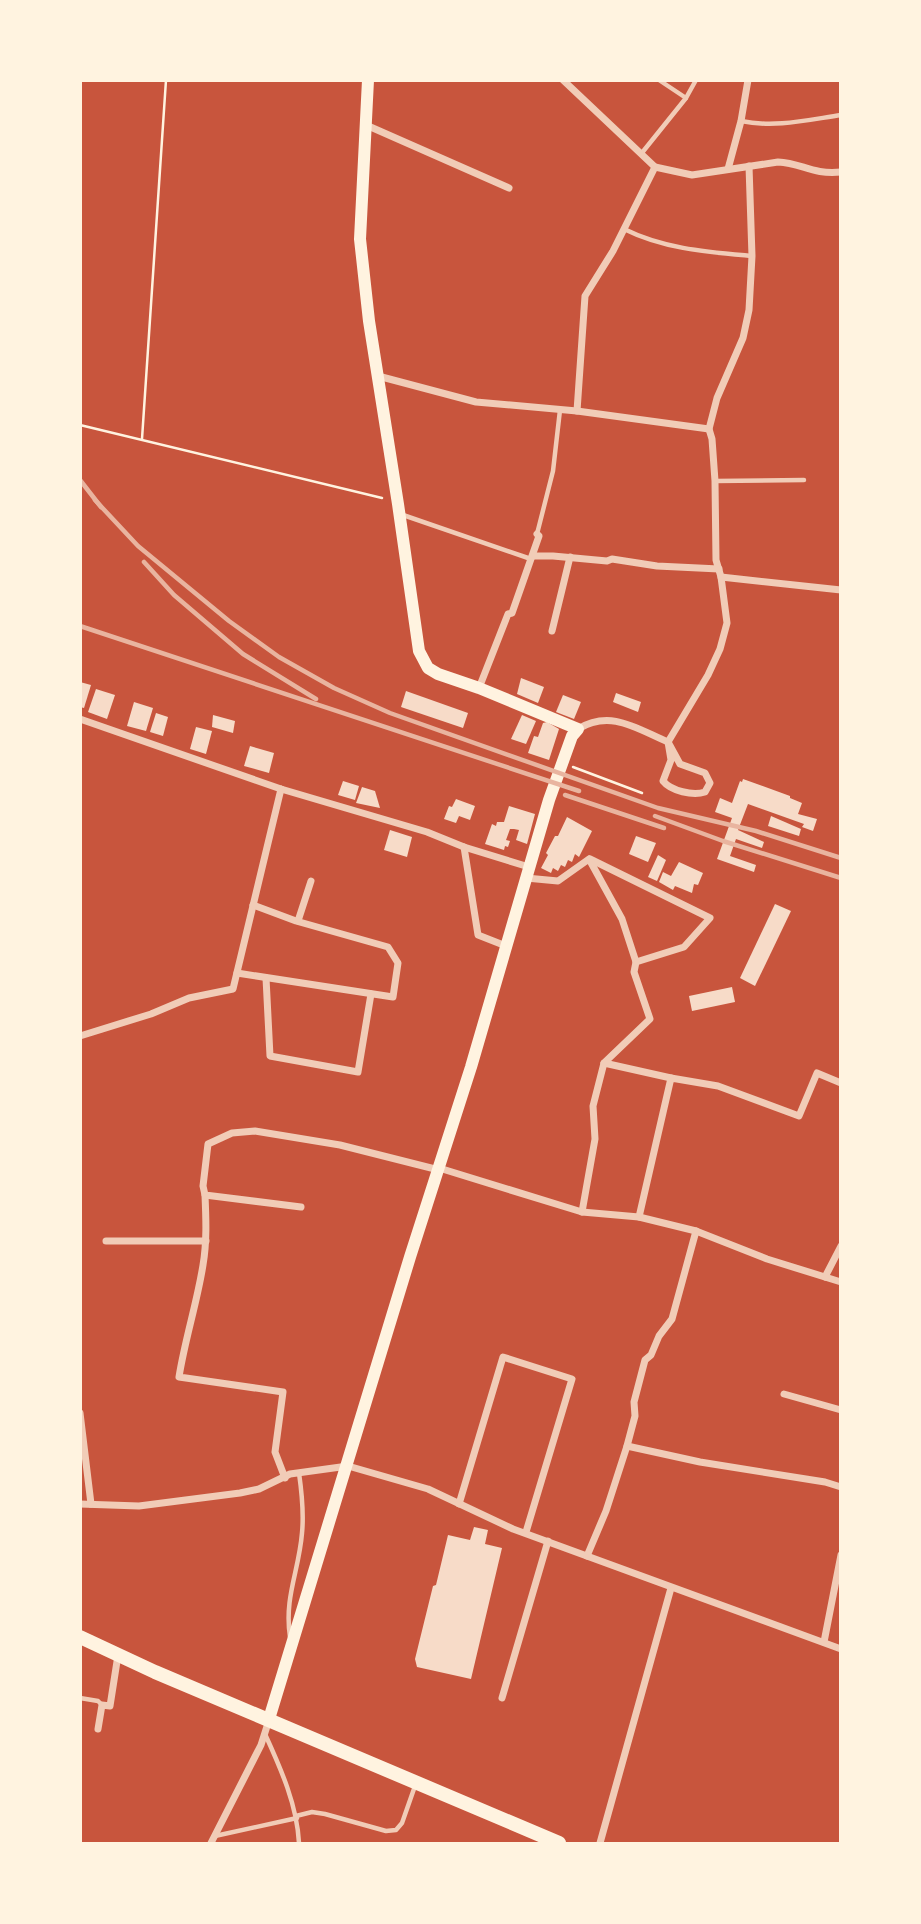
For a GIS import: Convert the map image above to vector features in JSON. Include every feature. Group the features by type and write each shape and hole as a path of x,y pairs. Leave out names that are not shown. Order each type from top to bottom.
{"main road":[{"path":"267,1726 439,1169 527,872 562,763 572,736 578,729 438,674 422,660 369,321 360,239 369,80"},
{"path":"80,1637 267,1726 416,1781 559,1843"}],"street":[{"path":"563,80 655,167 692,175 788,163 826,174 841,172"},
{"path":"728,169 741,121 748,80"},
{"path":"366,125 509,188"},
{"path":"578,729 600,719 614,719 668,742 680,764 705,773 710,783 705,792 697,794 667,786 663,781 671,760 668,742 708,675 720,649 727,624 716,560 715,481 709,429 717,398 743,338 749,310 752,256 750,166"},
{"path":"577,411 585,296 624,229 655,167"},
{"path":"378,376 476,402 577,411 709,429"},
{"path":"479,688 508,614 512,613 540,536 537,534"},
{"path":"552,631 569,557"},
{"path":"532,558 612,559 841,590"},
{"path":"80,719 281,789 427,832 527,872 558,881 589,859"},
{"path":"80,1036 151,1014 189,998 233,989 281,789"},
{"path":"464,847 478,935 506,946"},
{"path":"582,1212 595,1139 593,1106 604,1063 650,1019 634,972 636,962 622,919 589,859"},
{"path":"589,859 709,918 684,947 636,962"},
{"path":"298,921 312,881"},
{"path":"237,973 393,998 398,963 388,947 253,905"},
{"path":"266,978 270,1056 358,1072 371,994"},
{"path":"604,1063 718,1086 799,1116 817,1073 841,1083"},
{"path":"639,1217 671,1077"},
{"path":"285,1478 275,1452 283,1392 179,1377 206,1241 203,1186 208,1144 232,1133 255,1131 327,1142 439,1169 582,1212 639,1217 696,1231 767,1259 841,1282"},
{"path":"205,1195 301,1207"},
{"path":"587,1556 606,1511 627,1446 635,1416 634,1402 645,1360 651,1355 659,1336 673,1319 696,1231"},
{"path":"106,1241 206,1241"},
{"path":"825,1277 841,1246"},
{"path":"459,1504 503,1357 572,1379 526,1532"},
{"path":"784,1394 841,1410"},
{"path":"80,1413 91,1504"},
{"path":"627,1446 841,1487"},
{"path":"80,1504 139,1506 240,1493 259,1489 290,1474 348,1466 417,1486 473,1508 491,1519 587,1556 841,1649"},
{"path":"502,1698 548,1541"},
{"path":"824,1642 841,1555"},
{"path":"600,1843 671,1588"},
{"path":"98,1729 102,1705 110,1706 118,1654"},
{"path":"213,1840 267,1726"}],"lane":[{"path":"659,80 686,98"},
{"path":"641,154 686,98 696,80"},
{"path":"741,121 785,125 841,115"},
{"path":"624,229 640,237 686,249 752,256"},
{"path":"537,534 553,471 560,410"},
{"path":"715,481 804,480"},
{"path":"399,509 532,558"},
{"path":"293,1641 288,1614 291,1582 304,1515 299,1473"},
{"path":"80,1698 98,1701 102,1705"},
{"path":"267,1726 296,1817 299,1843"},
{"path":"213,1840 312,1812 386,1831 396,1830 402,1823 416,1781"}],"path":[{"path":"142,439 166,80"},
{"path":"80,425 142,439 399,509"},
{"path":"562,763 642,793"}],"building":[{"path":"521,678 544,687 538,703 517,694"},
{"path":"80,682 91,685 84,708 80,707"},
{"path":"96,689 115,695 107,719 88,712"},
{"path":"406,691 468,713 463,728 401,707"},
{"path":"616,693 641,702 638,712 613,702"},
{"path":"563,695 581,702 574,719 556,712"},
{"path":"134,702 153,708 146,731 127,726"},
{"path":"156,713 168,717 163,736 150,732"},
{"path":"213,715 235,721 233,733 212,727"},
{"path":"522,715 536,721 526,744 511,739"},
{"path":"547,722 559,729 549,760 528,753 534,736 538,737 543,723"},
{"path":"196,727 212,731 206,754 190,749"},
{"path":"250,746 274,753 269,773 244,766"},
{"path":"743,779 790,796 802,803 798,814 817,819 813,831 802,827 804,824 748,804 738,830 764,842 762,848 736,839 730,856 756,865 754,872 717,859 732,818 715,812 720,798 732,803"},
{"path":"343,781 359,786 355,800 338,795"},
{"path":"362,787 375,791 380,808 356,803"},
{"path":"456,799 475,806 470,820 459,816 456,823 444,819 449,806 452,807"},
{"path":"509,806 535,814 527,844 516,840 519,830 510,829 506,840 510,841 504,850 485,844 492,824 496,826 497,822 504,822"},
{"path":"771,816 801,829 799,836 768,826"},
{"path":"567,817 592,831 579,857 575,854 572,862 568,860 565,867 561,865 558,871 553,868 551,873 541,868 548,855 546,853"},
{"path":"390,830 412,837 407,857 384,850"},
{"path":"636,836 656,843 648,862 629,854"},
{"path":"658,855 666,860 657,881 648,877"},
{"path":"679,862 703,873 698,885 694,884 692,893 675,886 673,890 659,882 663,872 671,876"},
{"path":"775,904 791,911 755,986 740,978"},
{"path":"732,987 735,1002 692,1011 689,996"},
{"path":"474,1527 488,1530 485,1544 502,1548 471,1679 417,1667 415,1659 448,1535 470,1540"}],"railway":[{"path":"80,480 101,507"},
{"path":"95,500 138,546 229,621 279,657 334,688 390,713 658,808 756,831 841,858"},
{"path":"144,562 174,595 243,654 316,699"},
{"path":"80,626 579,791"},
{"path":"565,795 664,828"},
{"path":"655,816 723,841 841,878"}]}
